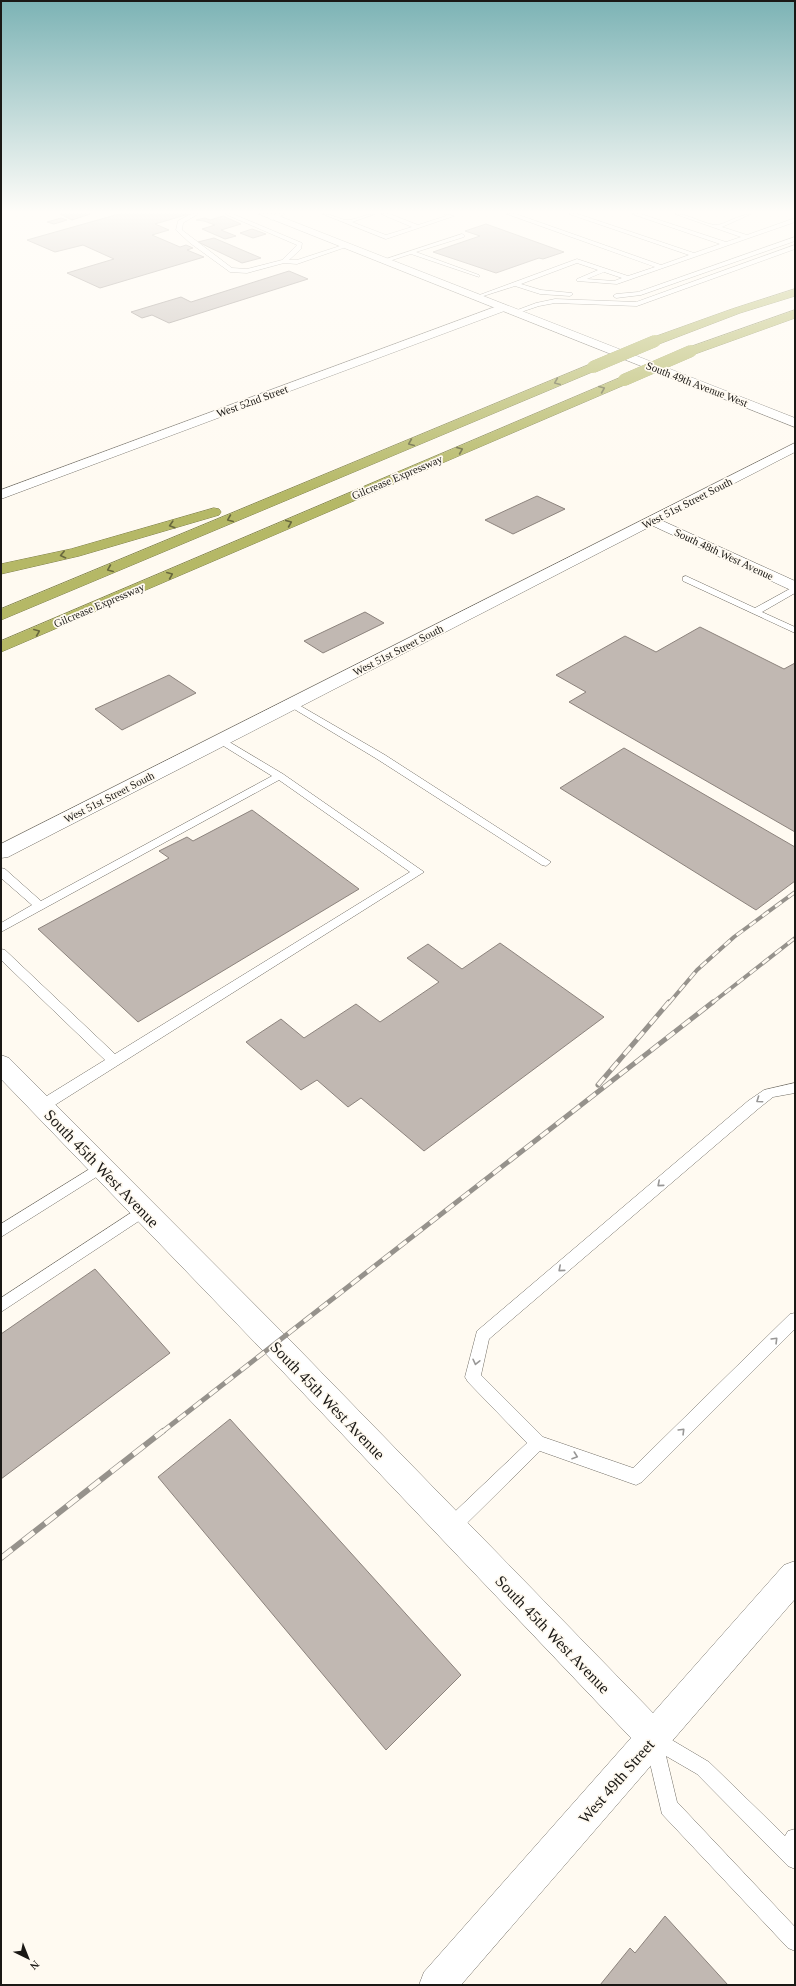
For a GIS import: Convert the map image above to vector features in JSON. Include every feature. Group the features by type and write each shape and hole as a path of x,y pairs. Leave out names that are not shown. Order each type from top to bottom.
{"highway":[{"name":"Gilcrease Expressway","path":"1,615 655,341 749,307"},
{"name":"Gilcrease Expressway","path":"1,647 691,351 795,314"},
{"path":"1,569 74,553 128,538 343,472"}],"street":[{"name":"South 49th Avenue West","path":"500,307 795,423"},
{"name":"West 52nd Street","path":"1,495 509,310"},
{"name":"West 51st Street South","path":"1,852 654,521 795,447"},
{"name":"South 48th West Avenue","path":"654,521 795,588"},
{"name":"South 45th West Avenue","path":"1,1064 143,1211 275,1344 654,1738"},
{"name":"West 49th Street","path":"437,1985 795,1576"}],"lane":[{"path":"509,310 525,307"},
{"path":"686,579 795,630"},
{"path":"755,612 795,588"},
{"path":"292,704 382,757 546,862"},
{"path":"42,1106 418,872 279,776 221,740"},
{"path":"1,928 279,776"},
{"path":"1,872 40,906"},
{"path":"1,953 114,1061"},
{"path":"795,1088 769,1093 753,1104 482,1336 473,1377 538,1443 636,1477 795,1319"},
{"path":"1,1231 101,1167"},
{"path":"1,1306 143,1211"},
{"path":"451,1527 538,1443"},
{"path":"654,1738 703,1768 792,1849"},
{"path":"654,1738 669,1807 795,1942"}],"building":[{"path":"149,307 221,307 169,323 152,315 142,318 131,312"},
{"path":"537,496 565,509 513,534 485,520"},
{"path":"365,612 384,623 323,653 304,641"},
{"path":"700,627 784,669 795,663 795,832 569,702 586,692 556,675 625,636 656,652"},
{"path":"169,675 196,693 122,730 95,709"},
{"path":"624,748 795,847 795,881 756,910 560,788"},
{"path":"252,810 359,889 138,1022 38,929 169,858 159,851 187,837 193,841"},
{"path":"500,943 604,1017 424,1151 361,1098 348,1107 317,1080 301,1090 246,1042 281,1019 304,1038 356,1004 380,1022 439,982 407,958 428,944 462,969"},
{"path":"95,1269 170,1353 1,1479 1,1334"},
{"path":"230,1419 461,1675 386,1750 158,1477"},
{"path":"665,1916 728,1985 600,1985 630,1948 635,1953"}],"railway":[{"path":"669,1003 697,970 734,937 795,892"},
{"path":"712,1003 795,938"},
{"path":"598,1085 669,1002"},
{"path":"162,1432 713,1002"},
{"path":"1,1558 163,1431"}]}
